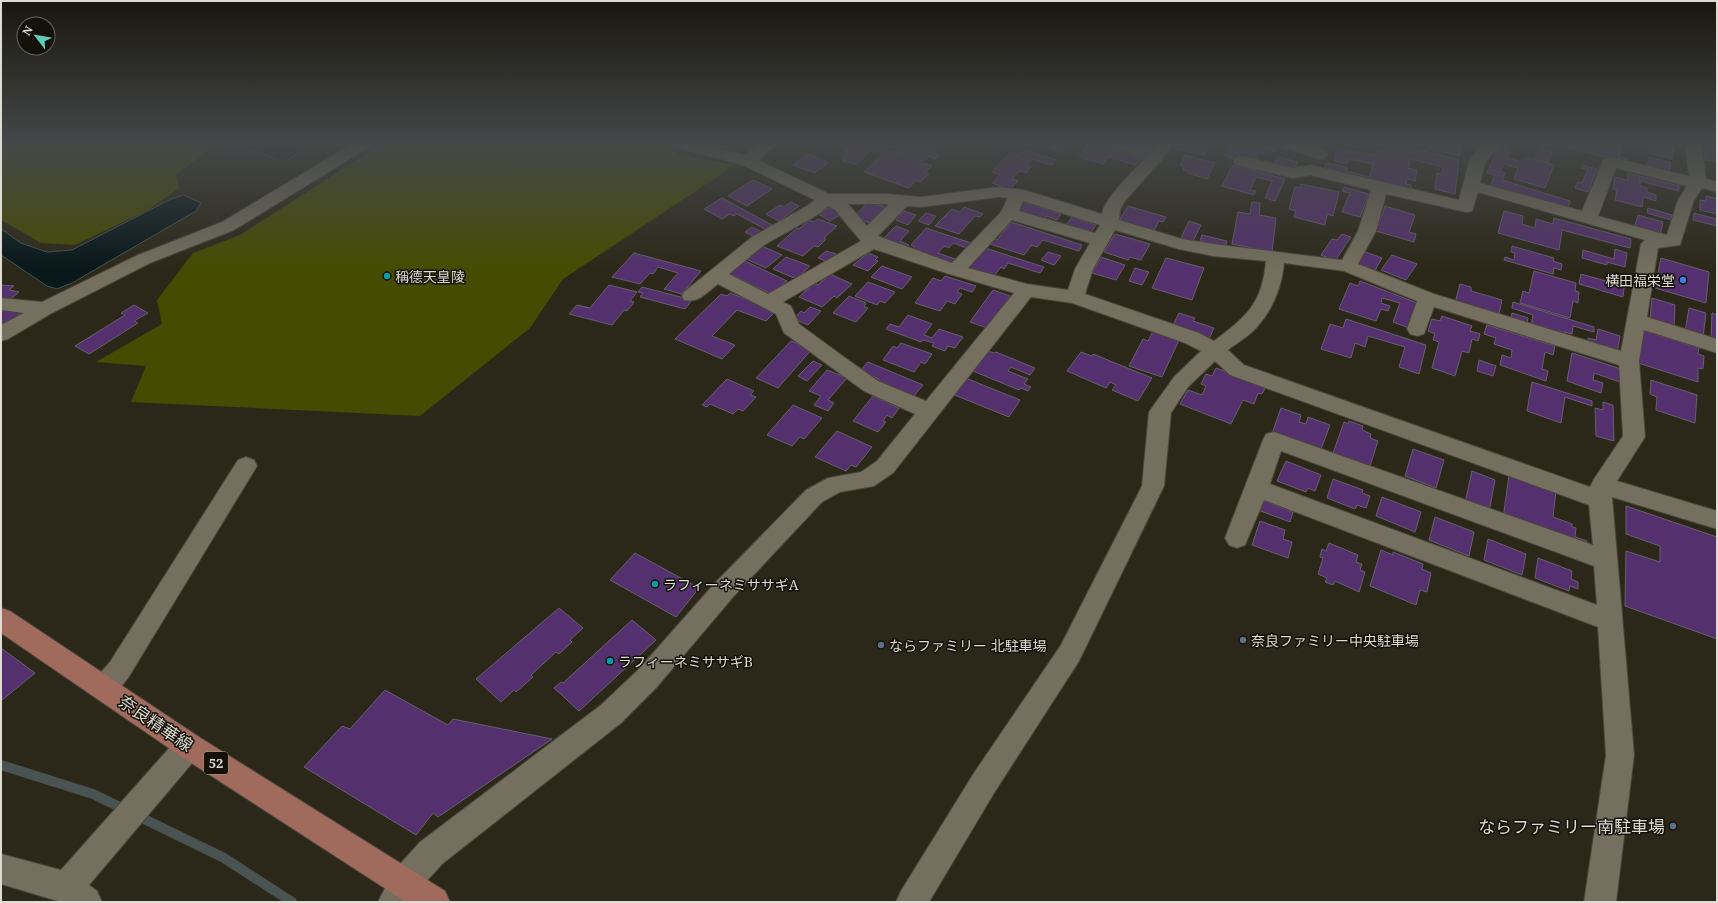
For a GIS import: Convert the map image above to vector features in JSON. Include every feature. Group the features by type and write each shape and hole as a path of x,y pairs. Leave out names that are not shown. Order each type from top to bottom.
{"main road":[{"name":"奈良精華線","path":"1,619 189,746 399,893 434,902"}],"street":[{"path":"1,334 45,309 144,259 228,226 295,185"},
{"path":"797,185 841,206 871,240 955,270 1026,290 1075,297 1192,338 1215,350 1237,370 1601,492 1717,520"},
{"path":"1075,297 1084,269 1105,231 1111,210 1117,200 1130,185"},
{"path":"1372,185 1466,207 1470,185"},
{"path":"1470,185 1669,242"},
{"path":"1588,219 1601,185"},
{"path":"1600,902 1620,755 1601,492 1634,437 1629,361 1650,244 1674,241 1686,200 1696,185"},
{"path":"1348,266 1367,231 1380,187"},
{"path":"691,296 758,241 813,210 826,199 902,200 921,202 999,192 1018,194 1105,231"},
{"path":"955,270 1009,214 1018,194"},
{"path":"769,302 871,240 902,200"},
{"path":"1009,214 1213,250 1276,256 1348,266 1427,298 1629,361"},
{"path":"912,902 984,783 1073,647 1153,486 1160,412 1181,382 1215,350 1250,323 1266,300 1274,277 1276,256"},
{"path":"715,275 784,310 791,328 871,386 930,411"},
{"path":"399,893 431,853 622,704 647,679 724,590 814,496 836,484 866,480 885,467 1026,290"},
{"path":"1417,330 1427,298"},
{"path":"1,304 45,309"},
{"path":"1636,320 1717,346"},
{"path":"1237,538 1274,440 1606,560"},
{"path":"104,688 119,670 246,466"},
{"path":"1257,488 1611,621"},
{"path":"1,869 76,895 156,783 189,746"}],"green space":[{"path":"1,185 178,185 179,188 148,210 75,245 41,243 1,220"},
{"path":"317,185 705,185 563,279 530,328 420,416 131,402 146,366 96,362 162,324 157,300 193,253 240,235"}],"shaded area":[{"path":"184,195 201,203 196,211 72,283 57,289 47,286 1,255 1,229 21,243 47,252 72,250 171,199"}],"building":[{"path":"745,185 764,185 772,189 747,206 728,196"},
{"path":"901,185 912,185 909,188"},
{"path":"998,185 1014,185 1010,189"},
{"path":"1252,185 1250,190 1256,191 1254,195 1222,186"},
{"path":"1270,185 1282,185 1275,201 1265,198"},
{"path":"1301,185 1306,185 1339,192 1333,216 1327,214 1325,225 1294,217 1296,211 1289,209 1295,187 1300,188"},
{"path":"1390,185 1411,185 1411,190"},
{"path":"1435,185 1456,185 1455,194 1435,189"},
{"path":"1519,185 1570,201 1568,207 1552,202 1551,204 1490,186"},
{"path":"1535,185 1546,185 1545,188"},
{"path":"1576,185 1591,185 1588,192 1575,188"},
{"path":"1614,185 1640,185 1647,188 1647,192 1656,195 1656,201 1643,197 1642,207 1615,200 1617,190 1613,189"},
{"path":"1656,185 1679,186 1679,191"},
{"path":"1344,187 1369,194 1360,217 1342,212 1350,193 1342,191"},
{"path":"1706,196 1717,199 1717,214 1700,210 1700,200 1706,201"},
{"path":"722,198 772,225 765,229 737,214 733,216 730,214 722,219 704,209"},
{"path":"791,202 799,206 779,221 766,214 780,205 784,207"},
{"path":"868,202 889,208 876,225 861,220 862,218 855,216"},
{"path":"1023,202 1061,214 1057,220 1047,216 1043,221 1015,212"},
{"path":"1252,202 1260,203 1259,215 1276,218 1272,252 1232,244 1238,212 1250,214"},
{"path":"1128,206 1166,217 1163,222 1159,221 1154,230 1119,221"},
{"path":"1385,206 1415,215 1409,232 1416,234 1414,242 1376,231"},
{"path":"830,207 841,214 830,221 818,214"},
{"path":"964,207 983,214 980,217 975,216 959,234 935,226 952,209 960,212"},
{"path":"1648,208 1672,215 1671,220 1647,213"},
{"path":"904,211 916,215 908,225 896,220"},
{"path":"1504,211 1523,216 1522,224 1535,228 1536,219 1553,224 1554,218 1631,239 1630,248 1562,230 1559,250 1498,233"},
{"path":"926,213 936,216 929,225 918,221"},
{"path":"1694,213 1717,219 1717,226 1693,220"},
{"path":"1638,215 1663,222 1660,236 1634,228"},
{"path":"1072,217 1096,225 1090,234 1065,226"},
{"path":"818,219 837,226 824,238 826,239 818,247 814,246 803,256 777,246 797,228 799,229 809,220 814,222"},
{"path":"1189,221 1201,225 1193,241 1181,238"},
{"path":"1011,222 1082,245 1079,251 1043,240 1037,247 1032,245 1024,255 987,243 991,238 997,240"},
{"path":"896,226 909,231 900,241 909,245 905,249 882,240"},
{"path":"752,227 762,232 755,237 745,232"},
{"path":"926,228 971,243 967,248 953,243 949,248 944,246 938,253 955,259 951,264 912,250 915,247 911,245"},
{"path":"1115,234 1150,244 1141,260 1130,257 1128,260 1104,252"},
{"path":"1342,234 1351,237 1335,261 1321,255 1332,239 1337,240"},
{"path":"1202,235 1227,241 1225,247 1200,241"},
{"path":"762,246 782,255 766,268 746,259"},
{"path":"1512,246 1554,258 1553,261 1562,264 1561,270 1554,268 1553,274 1504,260 1505,257 1514,260 1515,253 1511,252"},
{"path":"982,247 1044,267 1040,273 1008,263 1004,269 1001,267 994,276 966,267"},
{"path":"1615,249 1627,253 1625,267 1607,262 1607,265 1582,258 1583,250 1614,259"},
{"path":"826,251 836,254 828,262 818,258"},
{"path":"1363,251 1382,258 1374,272 1354,264"},
{"path":"1048,252 1061,256 1054,265 1041,260"},
{"path":"634,253 701,271 682,294 664,289 678,273 658,267 653,274 650,273 640,284 612,277"},
{"path":"868,253 878,257 875,260 878,261 868,271 853,265"},
{"path":"1392,255 1417,264 1406,280 1381,270"},
{"path":"786,257 810,266 796,279 773,269"},
{"path":"1101,257 1125,265 1116,280 1092,273"},
{"path":"1166,258 1204,268 1192,300 1152,288"},
{"name":"横田福栄堂","path":"1661,258 1709,272 1706,303 1655,288"},
{"path":"745,261 787,281 771,294 728,273"},
{"path":"882,266 912,277 902,289 871,277"},
{"path":"1135,268 1149,272 1142,285 1129,281"},
{"path":"1534,271 1576,283 1575,291 1579,292 1578,303 1573,301 1570,318 1520,303 1523,291 1529,293"},
{"path":"830,274 852,284 837,298 834,296 822,307 799,297 814,283 818,285"},
{"path":"1581,274 1613,283 1613,277 1625,280 1623,297 1579,284"},
{"path":"945,276 976,286 972,292 960,288 957,292 962,294 955,304 947,301 940,311 915,303 933,278 941,281"},
{"path":"1360,281 1417,303 1409,328 1393,322 1400,303 1382,298 1381,303 1390,306 1388,311 1381,309 1376,321 1339,309 1350,283 1358,286"},
{"path":"868,282 895,292 885,303 880,301 877,305 855,296"},
{"path":"1460,284 1471,287 1471,291 1502,300 1499,314 1455,303"},
{"path":"1,285 14,286 9,290 19,292 9,300 1,298"},
{"path":"609,285 637,292 630,301 634,302 627,311 624,310 612,325 569,314 577,305 590,308"},
{"path":"642,287 692,300 685,309 640,297 643,293 638,292"},
{"path":"993,290 1010,296 987,328 970,322"},
{"path":"730,293 776,311 766,321 737,310 712,336 735,345 722,359 675,339 721,294 727,296"},
{"path":"849,296 866,303 864,307 868,308 856,322 833,313"},
{"path":"1652,298 1675,305 1674,327 1650,319"},
{"path":"1513,302 1594,327 1594,332 1573,326 1572,334 1564,332 1563,336 1531,326 1533,315 1512,308"},
{"path":"134,305 148,313 134,321 138,323 89,354 75,346 125,315 121,313"},
{"path":"810,307 821,311 808,325 794,319 801,311 804,313"},
{"path":"1689,308 1706,313 1703,337 1685,332"},
{"path":"5,309 21,313 7,324 1,323 1,313"},
{"path":"1179,313 1195,318 1193,321 1214,328 1209,339 1172,327"},
{"path":"1512,313 1528,318 1527,324 1511,319"},
{"path":"1712,313 1717,315 1717,342 1711,341"},
{"path":"908,315 932,324 924,335 932,338 939,329 963,337 955,348 948,346 945,351 932,346 934,343 923,340 921,342 886,329 890,324 899,327"},
{"path":"1442,316 1472,326 1470,331 1480,334 1478,341 1472,339 1469,353 1462,351 1455,376 1432,368 1439,342 1433,340 1435,334 1428,331 1432,319 1440,321"},
{"path":"1346,319 1426,345 1419,374 1399,367 1405,347 1368,336 1365,347 1355,343 1351,358 1321,349 1330,324 1343,328"},
{"path":"1487,325 1555,346 1553,355 1545,352 1542,369 1548,371 1546,381 1500,365 1502,355 1511,358 1512,350 1494,344 1496,338 1484,334"},
{"path":"1598,329 1620,336 1617,353 1588,343 1588,338 1596,340"},
{"path":"1642,330 1699,348 1698,354 1704,356 1703,369 1698,368 1698,382 1638,363"},
{"path":"1153,331 1179,340 1162,377 1129,366 1143,339 1148,341"},
{"path":"791,341 812,349 778,388 756,378"},
{"path":"901,343 932,354 925,364 921,362 914,372 883,360 893,346 897,348"},
{"path":"988,351 994,353 996,352 1035,368 1030,375 1011,367 1008,371 1028,379 1024,384 1031,387 1028,391 1021,388 1019,390 973,371"},
{"path":"1081,352 1092,356 1093,354 1152,378 1138,401 1112,390 1116,385 1110,382 1106,388 1067,371"},
{"path":"1572,353 1621,369 1620,382 1594,373 1593,380 1603,383 1601,393 1567,381"},
{"path":"1479,360 1496,366 1493,376 1477,371"},
{"path":"813,361 822,365 807,381 798,376"},
{"path":"868,362 923,385 913,397 877,382 879,379 860,371"},
{"path":"1216,368 1266,386 1262,394 1258,393 1254,404 1243,400 1231,424 1180,404 1188,390 1202,395 1206,386 1201,384 1206,374 1212,376"},
{"path":"827,370 847,378 828,400 834,403 828,411 814,405 821,396 809,391"},
{"path":"963,377 1020,400 1009,417 952,394"},
{"path":"727,379 754,391 750,395 756,397 743,411 738,409 733,414 710,404 707,407 702,405"},
{"path":"1651,380 1697,395 1695,423 1656,410 1657,397 1650,394"},
{"path":"1532,382 1592,401 1592,406 1565,397 1561,423 1527,411"},
{"path":"873,396 899,408 892,418 887,415 883,421 886,422 878,432 853,421"},
{"path":"1603,402 1613,405 1614,441 1596,436 1595,408 1603,410"},
{"path":"793,405 822,418 804,439 800,437 792,446 767,435"},
{"path":"1281,408 1301,415 1299,422 1306,424 1308,417 1330,425 1320,452 1272,434"},
{"path":"1349,421 1363,426 1362,430 1371,434 1370,438 1378,441 1369,469 1332,456 1344,422 1348,424"},
{"path":"837,431 872,447 856,467 851,465 846,471 815,457"},
{"path":"1413,449 1444,460 1436,488 1405,476"},
{"path":"1286,461 1321,475 1315,491 1308,488 1306,492 1277,481"},
{"path":"1472,471 1495,480 1489,512 1465,503"},
{"path":"1509,475 1556,491 1553,517 1572,524 1572,527 1576,528 1575,537 1587,541 1586,549 1503,519"},
{"path":"1333,479 1363,490 1362,493 1370,496 1366,508 1357,505 1355,509 1327,498"},
{"path":"1382,497 1421,512 1415,532 1376,516"},
{"path":"1262,500 1293,512 1290,522 1258,510"},
{"path":"1626,506 1717,537 1717,639 1625,606 1626,551 1660,562 1660,546 1626,534"},
{"path":"1435,517 1474,532 1469,556 1429,540"},
{"path":"1260,521 1285,530 1283,539 1292,542 1288,558 1252,545"},
{"path":"1488,539 1526,554 1522,575 1484,560"},
{"path":"1329,543 1358,555 1356,562 1362,564 1360,570 1365,572 1359,592 1335,581 1333,585 1325,582 1327,578 1318,574 1323,558 1320,557 1322,549 1326,551"},
{"path":"1381,550 1393,555 1393,552 1423,564 1422,569 1431,573 1427,592 1420,590 1416,605 1370,586"},
{"name":"ラフィーネミササギA","path":"635,553 699,588 676,617 610,580"},
{"path":"1538,558 1572,571 1571,579 1578,582 1578,589 1570,586 1569,591 1535,578"},
{"path":"559,608 583,628 570,640 572,642 559,654 556,652 531,675 533,677 516,692 514,690 501,702 476,679"},
{"name":"ラフィーネミササギB","path":"632,620 656,640 579,711 554,688 561,682 563,683"},
{"path":"1,648 35,673 1,701"},
{"path":"385,690 448,725 453,719 552,739 438,817 433,813 416,835 304,767 342,726 350,729"}],"waterway":[{"path":"1,765 93,794 224,858 292,902"}],"place":[{"name":"稱德天皇陵","path":"387,276"},
{"name":"横田福栄堂","path":"1683,280"},
{"name":"ラフィーネミササギA","path":"655,584"},
{"name":"奈良ファミリー中央駐車場","path":"1243,640"},
{"name":"ならファミリー 北駐車場","path":"881,645"},
{"name":"ラフィーネミササギB","path":"610,661"},
{"name":"ならファミリー南駐車場","path":"1673,826"}]}
